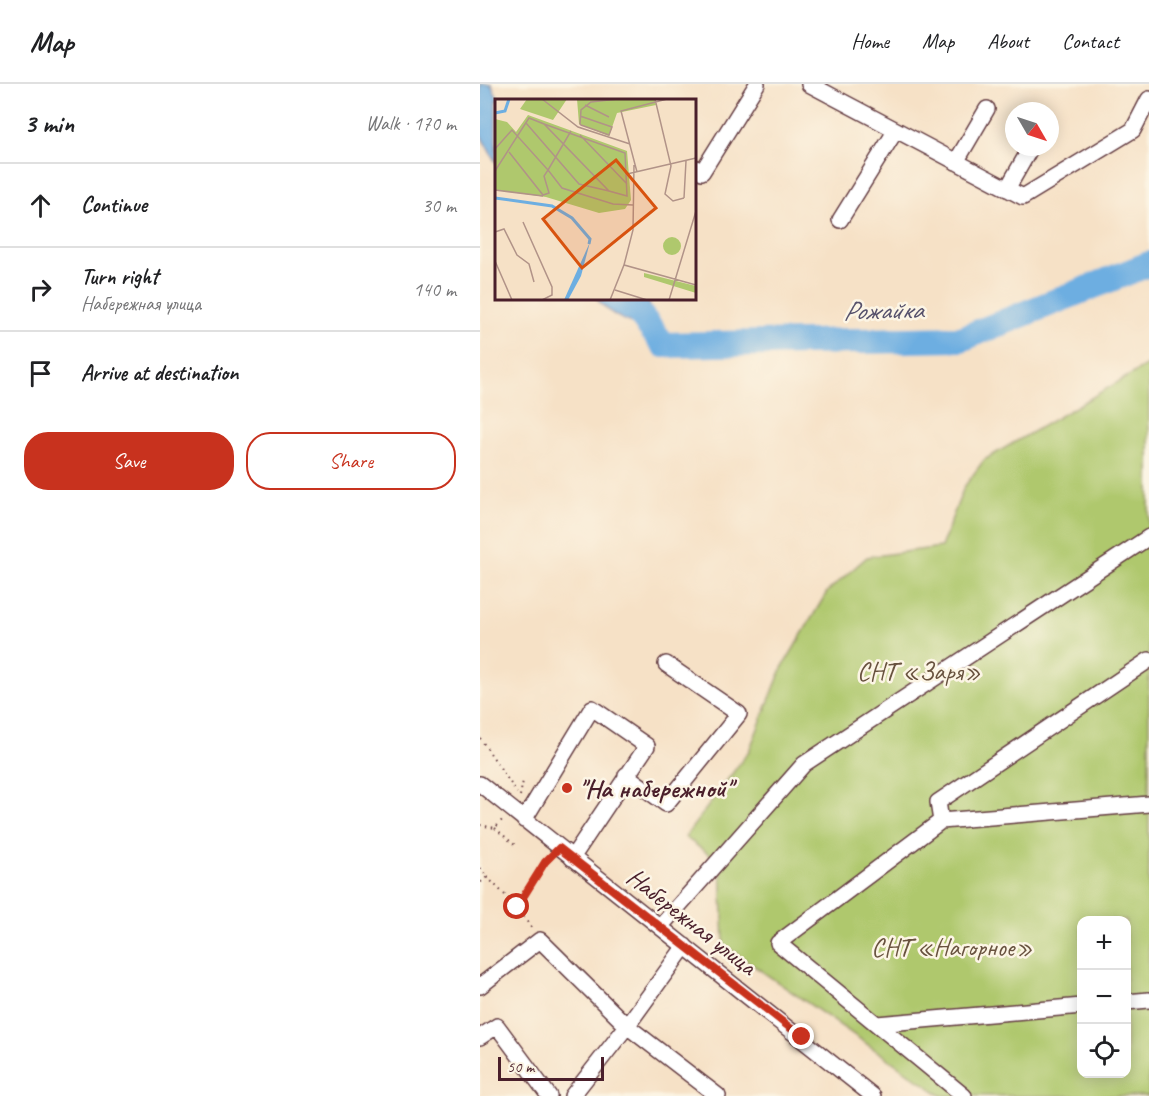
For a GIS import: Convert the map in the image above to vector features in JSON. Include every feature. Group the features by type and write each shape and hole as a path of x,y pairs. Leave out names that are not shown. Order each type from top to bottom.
{"street":[{"path":"696,168 702,172 757,84"},
{"path":"809,84 1023,197 1133,130 1149,99"},
{"path":"956,162 987,109"},
{"path":"840,220 896,130"},
{"path":"1007,189 1026,156"},
{"path":"660,927 804,764 1149,537"},
{"path":"941,821 938,802 1149,660"},
{"path":"626,774 666,804 739,714 666,664"},
{"path":"524,820 592,708 647,746 626,774 572,858"},
{"name":"Набережная улица","path":"481,786 873,1096"},
{"path":"961,1095 778,943 941,821 1149,804"},
{"path":"480,986 540,940 627,1026 718,1096"},
{"path":"572,1096 627,1026 685,946"},
{"path":"1131,1002 1149,1000"},
{"path":"877,1024 1077,1006"},
{"path":"480,1037 497,1026 549,1096"}],"path":[{"path":"480,738 520,798"},
{"path":"495,828 516,846"},
{"path":"517,907 545,862 559,848"},
{"path":"480,868 487,878 517,907 540,940"},
{"path":"480,883 487,878"}],"green space":[{"path":"1149,364 1149,1096 942,1096 724,945 721,863 685,837 749,751 782,668 827,592 867,557 941,547 964,487 984,460"}],"water":[{"path":"480,84 491,84 498,99 495,99 495,161 480,134"},
{"path":"598,300 648,300 652,316 641,325 635,324 606,308"}],"waterway":[{"name":"Рожайка","path":"629,300 664,345 961,339 1149,264"}],"place":[{"name":"\"На набережной\"","path":"567,788"}],"route":[{"path":"517,907 545,862 559,848 802,1037"}],"park label":[{"name":"СНТ «Заря»","path":"919,671"},
{"name":"СНТ «Нагорное»","path":"952,947"}]}
